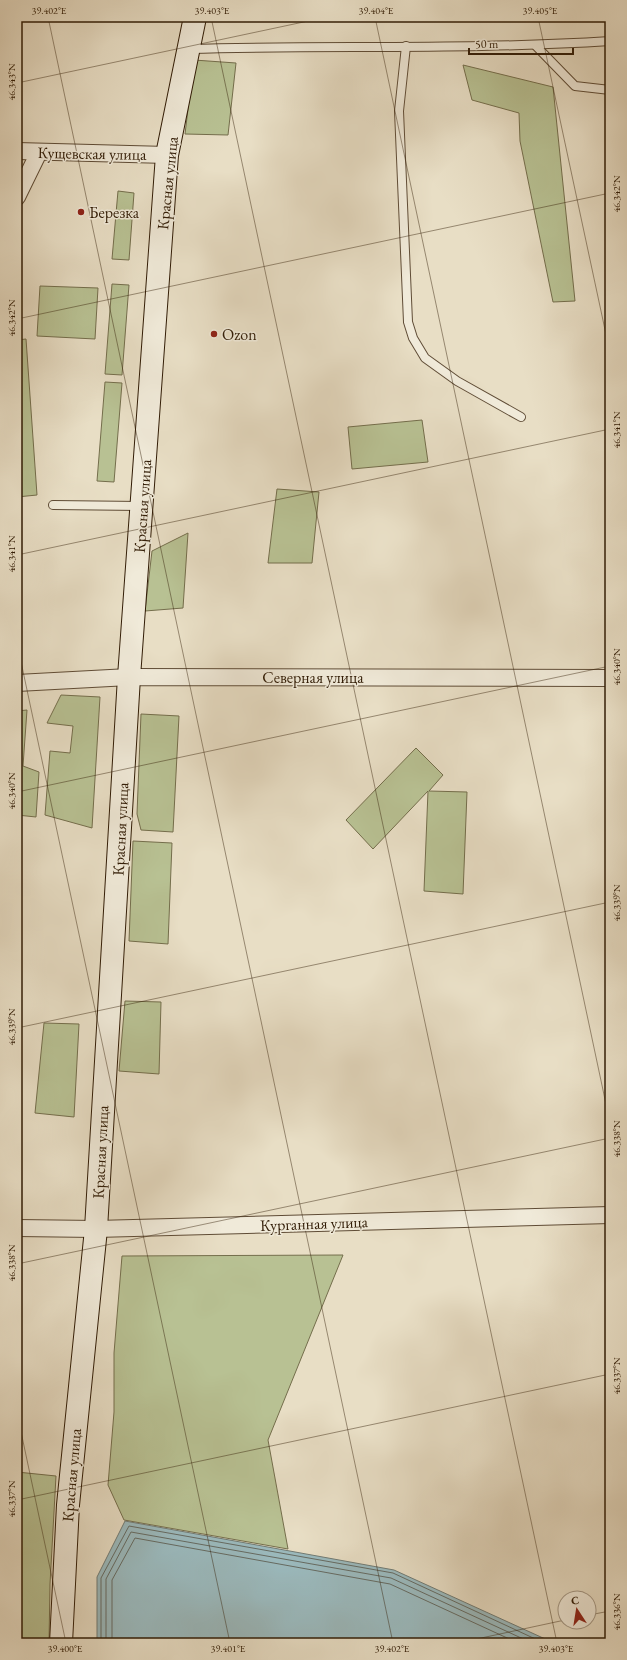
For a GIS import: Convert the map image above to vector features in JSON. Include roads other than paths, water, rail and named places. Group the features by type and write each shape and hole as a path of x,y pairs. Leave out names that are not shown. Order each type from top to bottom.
{"street":[{"name":"Красная улица","path":"61,1643 68,1505 96,1229 129,677 167,155 195,17"},
{"name":"Кущевская улица","path":"17,152 167,155"},
{"path":"17,197 39,152"},
{"name":"Северная улица","path":"17,683 129,677 610,678"},
{"name":"Курганная улица","path":"17,1228 96,1229 610,1215"}],"lane":[{"path":"188,49 277,46 536,46 610,41"},
{"path":"406,46 399,111 408,322 413,338 425,358 458,381 521,417"},
{"path":"536,46 575,86 610,90"},
{"path":"52,505 142,506"}],"water":[{"path":"125,1521 394,1570 554,1643 97,1643 97,1577"}],"place":[{"name":"Березка","path":"81,212"},
{"name":"Ozon","path":"214,334"}]}
